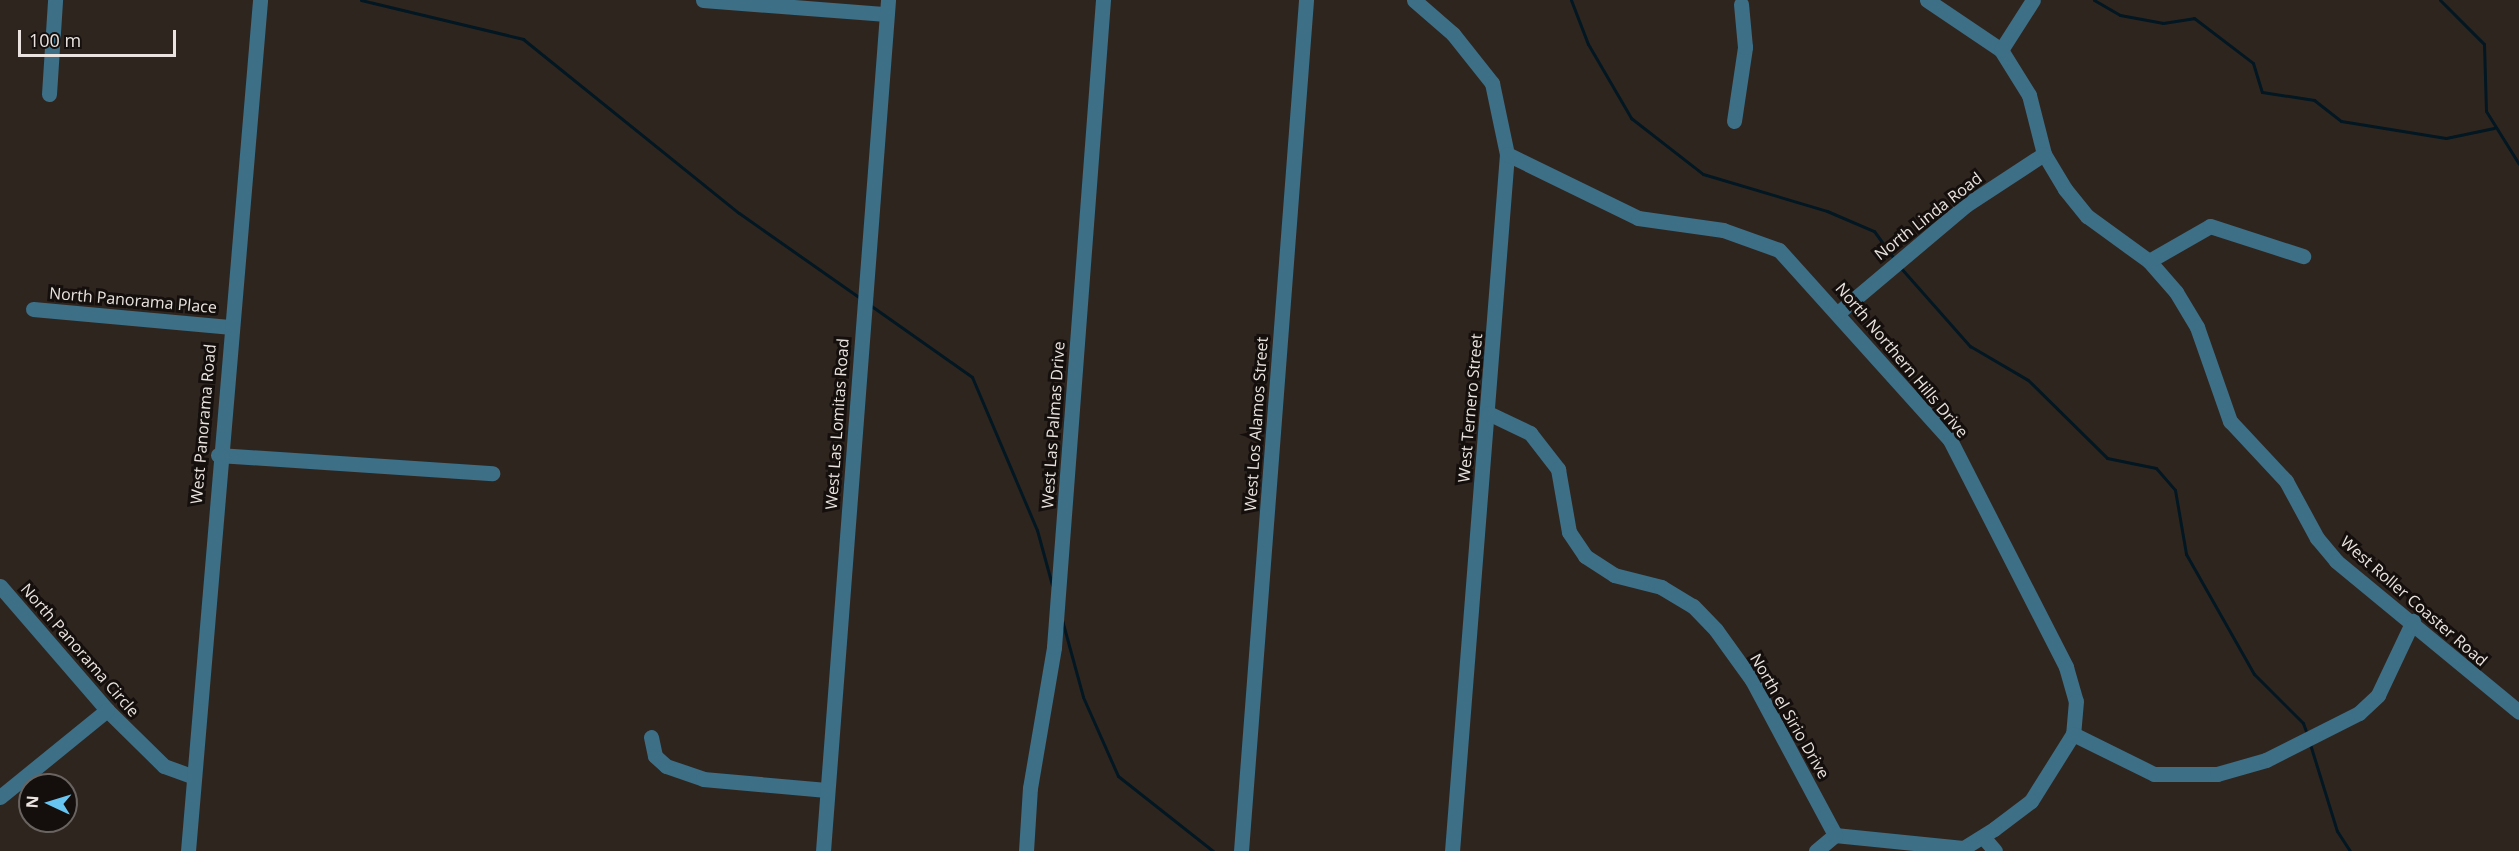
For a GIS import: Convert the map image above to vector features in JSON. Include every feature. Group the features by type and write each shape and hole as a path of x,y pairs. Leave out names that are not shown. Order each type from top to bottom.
{"street":[{"path":"49,94 55,0"},
{"name":"West Panorama Road","path":"188,851 218,455 260,0"},
{"path":"703,0 887,7"},
{"name":"West Las Palmas Drive","path":"1026,851 1030,788 1054,647 1103,0"},
{"name":"West Los Alamos Street","path":"1241,851 1306,0"},
{"name":"West Ternero Street","path":"1414,0 1453,34 1492,83 1507,154 1452,851"},
{"name":"West Roller Coaster Road","path":"1927,0 2001,50 2029,95 2043,154 2087,216 2149,261 2197,327 2220,396 2242,438 2286,481 2336,561 2413,621 2519,712"},
{"path":"2001,50 2033,0"},
{"path":"1734,121 1745,46 1741,1"},
{"name":"West Las Lomitas Road","path":"823,851 887,7"},
{"name":"North Northern Hills Drive","path":"1507,154 1638,218 1754,238 1779,250 1839,312 1950,440 2066,667 2076,701 2073,734 2031,801 1980,839"},
{"name":"North Linda Road","path":"1839,312 1966,205 2043,154"},
{"path":"2149,261 2210,226 2303,256"},
{"name":"North Panorama Place","path":"33,309 229,327"},
{"name":"North el Sirio Drive","path":"1488,413 1530,433 1558,469 1569,532 1585,555 1614,574 1661,587 1693,606 1716,630 1752,680 1835,835"},
{"path":"218,455 492,473"},
{"name":"North Panorama Circle","path":"0,586 107,710 164,766 192,776"},
{"path":"2073,734 2154,774 2217,774 2266,760 2360,713 2378,695 2413,621"},
{"path":"0,797 107,710"},
{"path":"651,737 655,756 666,766 703,779 827,790"},
{"path":"1816,851 1835,835 1944,849 1980,839 1995,851"}],"waterway":[{"path":"361,0 523,39 739,213 860,298"},
{"path":"1571,0 1588,44 1631,118 1703,174 1827,211 1874,231 1894,259"},
{"path":"2094,0 2120,15 2163,23 2194,18 2253,63 2262,92 2314,100 2341,121 2446,138 2494,128"},
{"path":"2440,0 2484,44 2486,111 2519,164"},
{"path":"1900,267 1970,346 2028,380 2107,458 2156,468 2175,490 2186,554 2254,674 2303,723 2307,734"},
{"path":"870,305 972,377 1037,530 1052,585"},
{"path":"1062,620 1083,697 1118,776 1213,851"},
{"path":"2310,744 2337,831 2350,851"}]}
